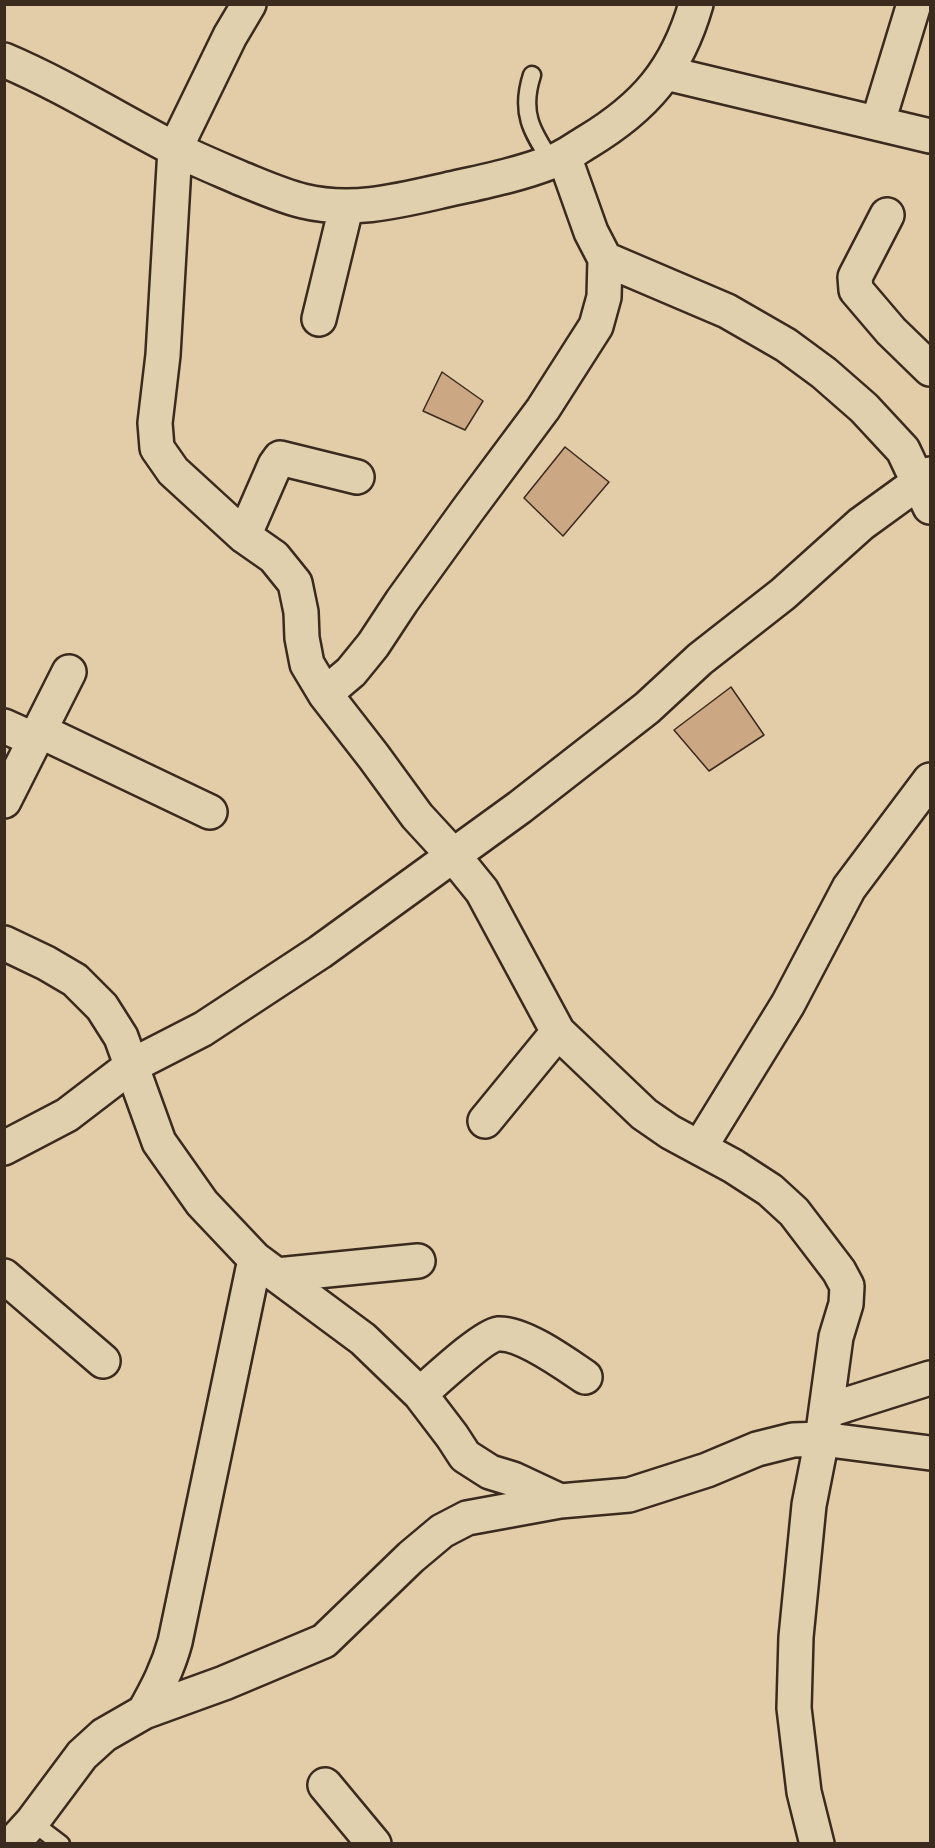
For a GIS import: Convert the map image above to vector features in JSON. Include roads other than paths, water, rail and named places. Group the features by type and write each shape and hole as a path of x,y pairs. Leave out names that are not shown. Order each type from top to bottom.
{"street":[{"path":"249,4 230,36 175,149 163,355 155,423 157,448 173,471 244,536 274,557 295,583 307,664 325,694 417,816 482,891 558,1032 644,1114 670,1132 700,1147 770,1190 794,1212 839,1271 847,1286 846,1304 836,1337 824,1425 808,1505 796,1637 794,1708 804,1792 816,1844"},
{"path":"4,60 36,74 175,149 265,188 303,201 346,207 383,205 497,178 558,159 613,126 648,94 666,73 679,52 696,4"},
{"path":"878,122 914,4"},
{"path":"666,73 930,136"},
{"path":"325,694 351,672 373,645 460,520 543,409 596,326 604,297 605,259 558,159"},
{"path":"319,319 346,207"},
{"path":"887,215 855,277 856,290 891,331 930,369"},
{"path":"4,1148 67,1115 131,1066 213,1023 320,952 452,854 520,807 647,708 700,659 783,594 861,524 927,488 903,450 864,408 824,373 786,345 728,311 661,285 605,259"},
{"path":"244,536 280,458 357,477"},
{"path":"4,801 69,672"},
{"path":"4,726 38,735 210,812"},
{"path":"700,1147 788,1004 849,888 930,780"},
{"path":"4,942 75,980 102,1007 121,1037 159,1142 201,1203 266,1267 363,1339 420,1394 465,1456 490,1472 513,1479 560,1501"},
{"path":"485,1121 558,1032"},
{"path":"266,1267 418,1261"},
{"path":"144,1712 160,1685 175,1642 266,1267"},
{"path":"4,1276 103,1361"},
{"path":"420,1394 481,1343 497,1334 513,1336 549,1352 585,1377"},
{"path":"22,1833 82,1755 104,1735 144,1712 224,1683 324,1641 411,1557 442,1531 466,1518 560,1501 629,1495 707,1470 757,1449 793,1440 930,1378"},
{"path":"824,1425 930,1453"},
{"path":"325,1785 374,1844"}],"lane":[{"path":"532,75 526,101 527,117 537,140 558,159"},
{"path":"22,1833 61,1844"}]}
